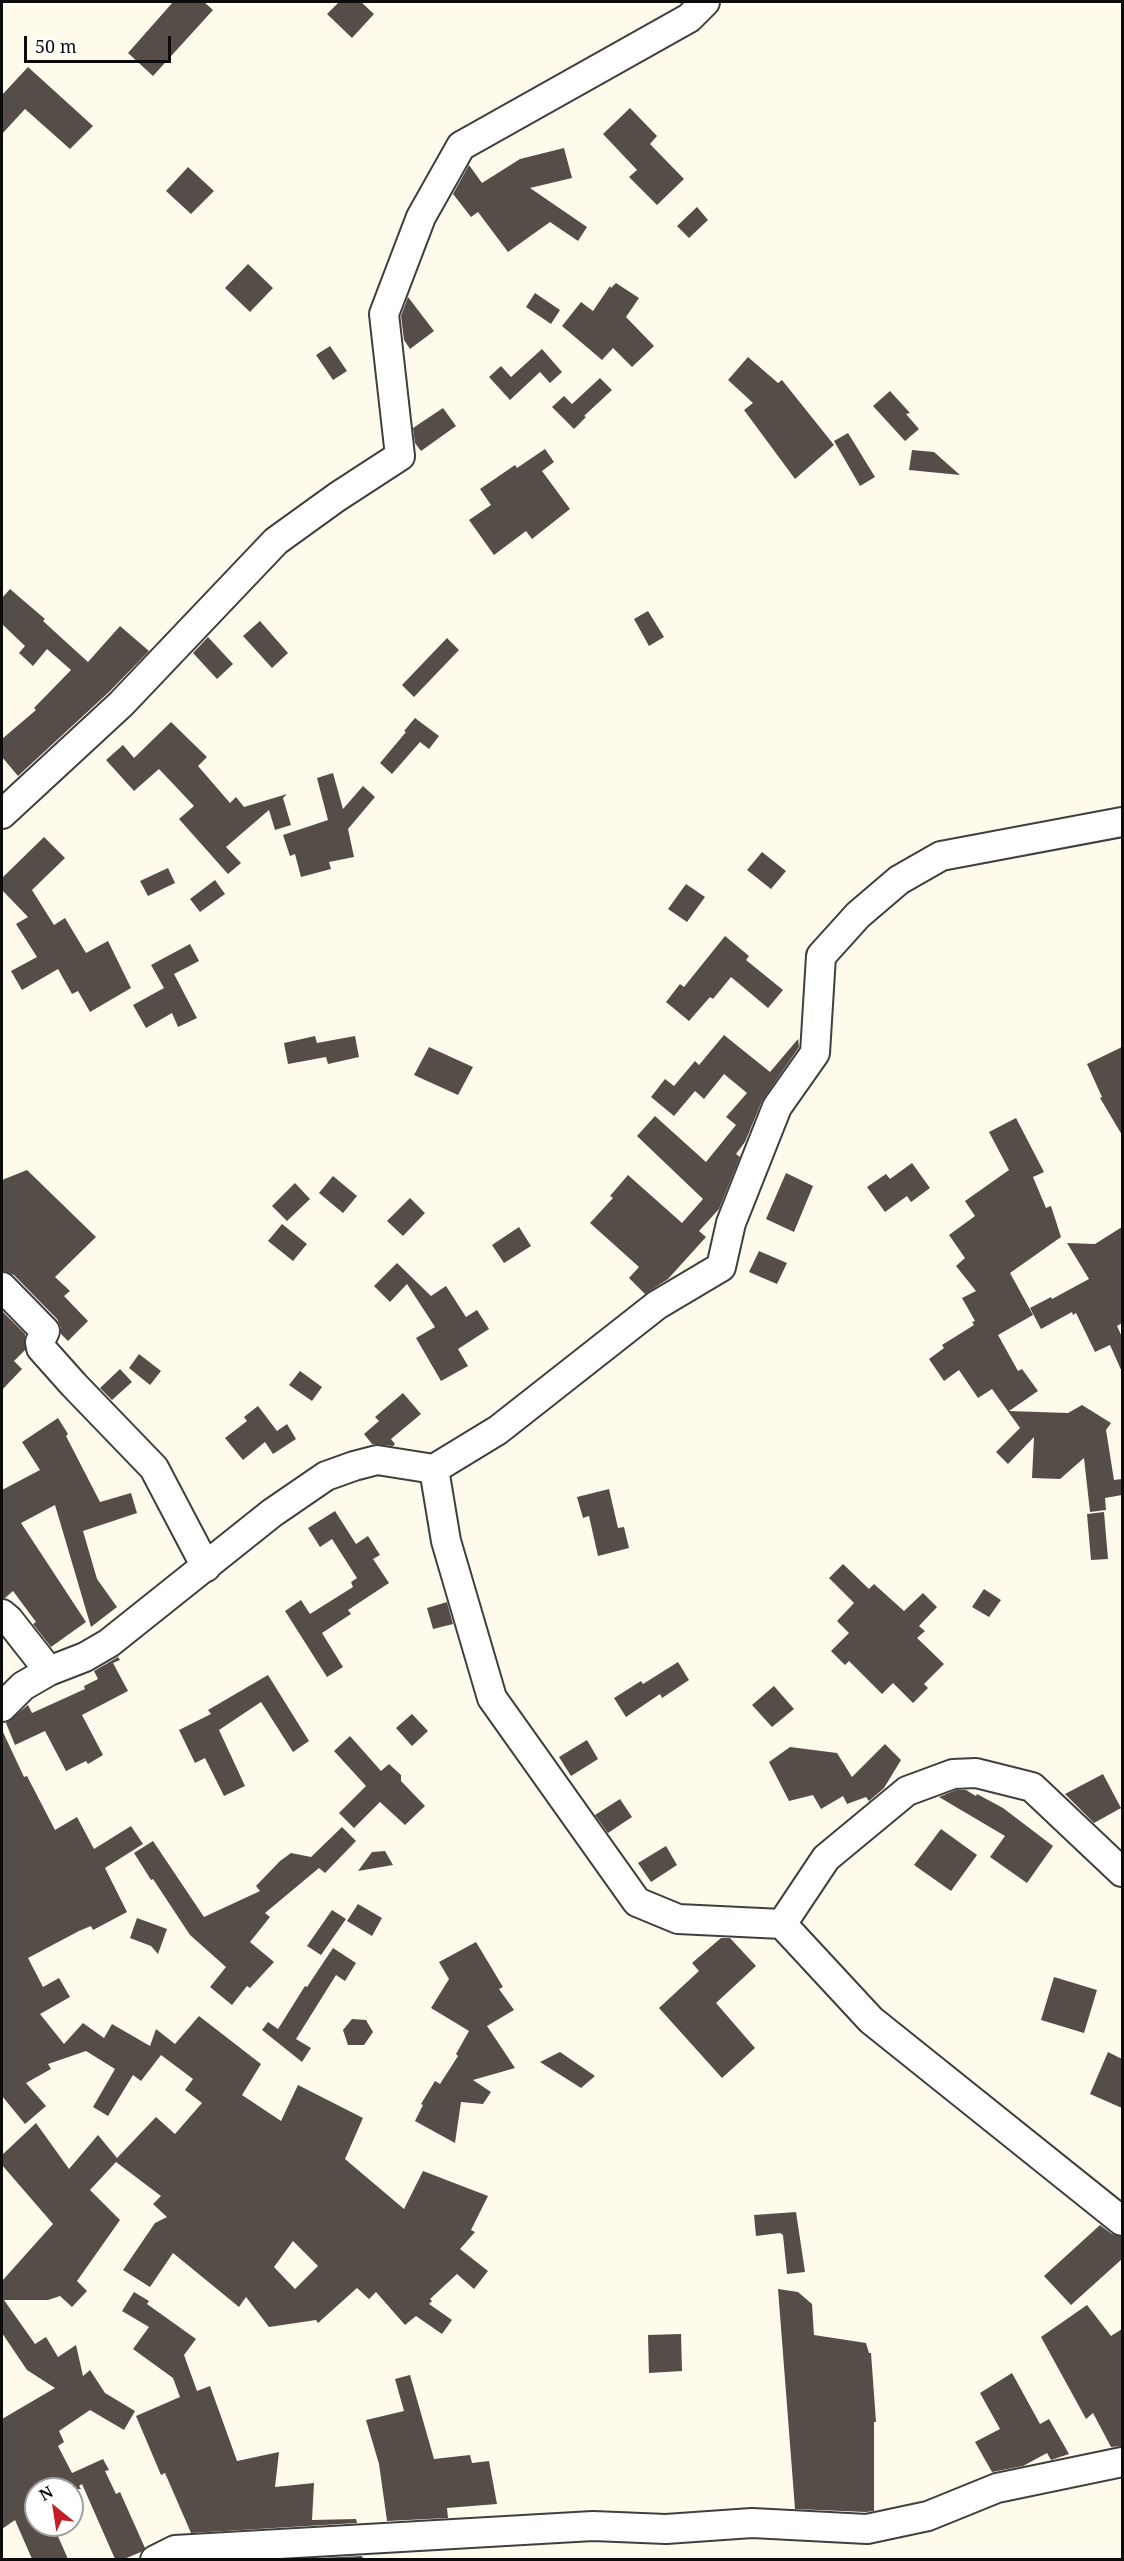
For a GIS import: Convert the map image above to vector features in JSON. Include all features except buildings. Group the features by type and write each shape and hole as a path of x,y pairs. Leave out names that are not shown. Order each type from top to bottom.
{"street":[{"path":"2,814 121,704 276,541 337,496 400,456 384,314 421,217 461,146 689,18 705,2"},
{"path":"2,1707 23,1686 109,1643 272,1513 326,1476 377,1460 434,1469 498,1430 657,1305 721,1267 730,1224 777,1107 815,1053 821,956 858,915 899,880 941,856 1122,822"},
{"path":"2,1287 45,1331 40,1342 41,1348 154,1468 206,1567"},
{"path":"434,1469 447,1541 492,1698 637,1902 678,1919 782,1924 871,2020 1122,2221"},
{"path":"2,1614 49,1671"},
{"path":"782,1924 826,1858 907,1791 952,1774 976,1773 1032,1787 1122,1872"},
{"path":"155,2559 175,2550 593,2526 666,2529 752,2523 867,2529 928,2516 998,2488 1122,2462"}]}
